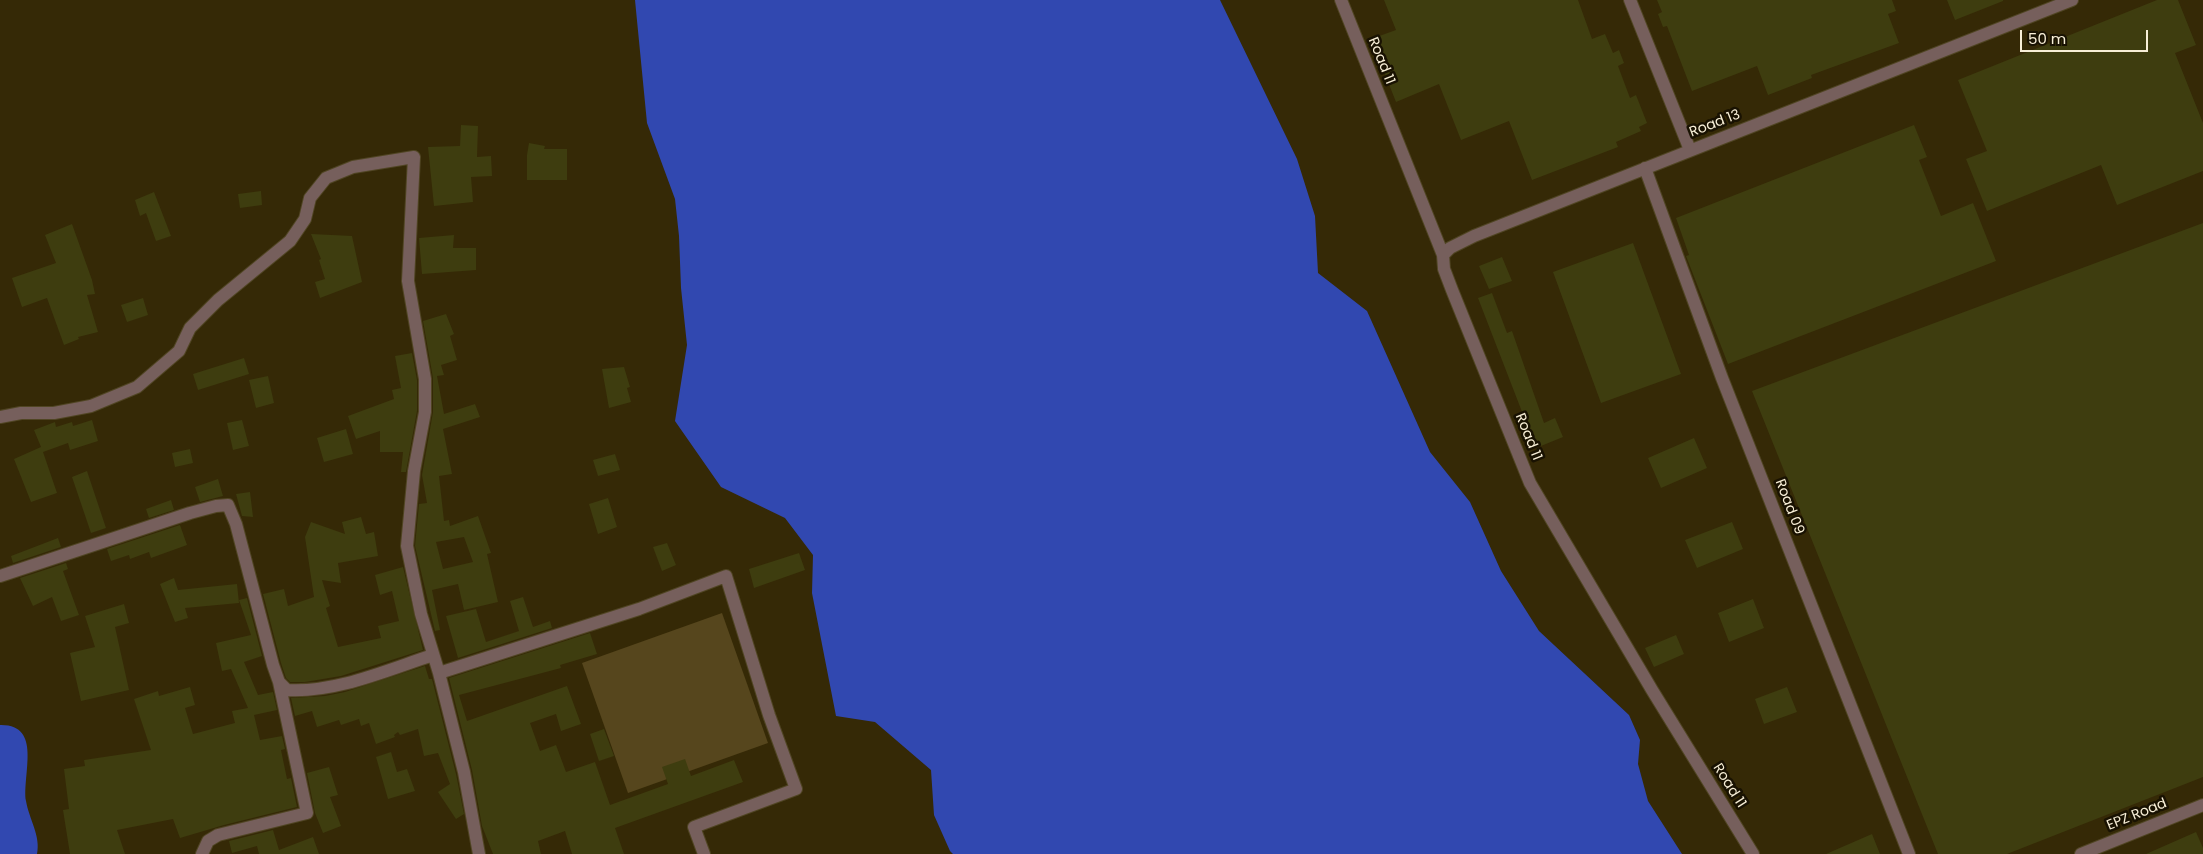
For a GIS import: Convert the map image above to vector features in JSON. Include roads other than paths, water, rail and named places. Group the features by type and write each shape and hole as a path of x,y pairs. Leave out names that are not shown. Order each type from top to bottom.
{"street":[{"name":"Road 11","path":"1341,0 1443,255 1447,276 1530,483 1652,690 1753,854"},
{"path":"1630,0 1690,150"},
{"name":"Road 13","path":"1443,255 1450,248 1474,236 2072,0"},
{"path":"0,417 21,413 54,413 91,406 137,387 179,350 190,328 218,300 290,241 305,219 310,198 326,178 354,168 414,157 408,281 425,379 425,412 414,472 407,546 421,614 439,673 464,772 479,854"},
{"name":"Road 09","path":"1645,168 1722,378 1909,854"},
{"path":"0,576 190,513 228,505 236,524 273,665 280,682 307,813 218,835 208,840 202,854"},
{"path":"439,673 639,609 726,576 769,715 796,788 694,826 704,854"},
{"path":"280,682 286,690 302,691 325,687 434,656"},
{"name":"EPZ Road","path":"2081,854 2203,805"}]}
